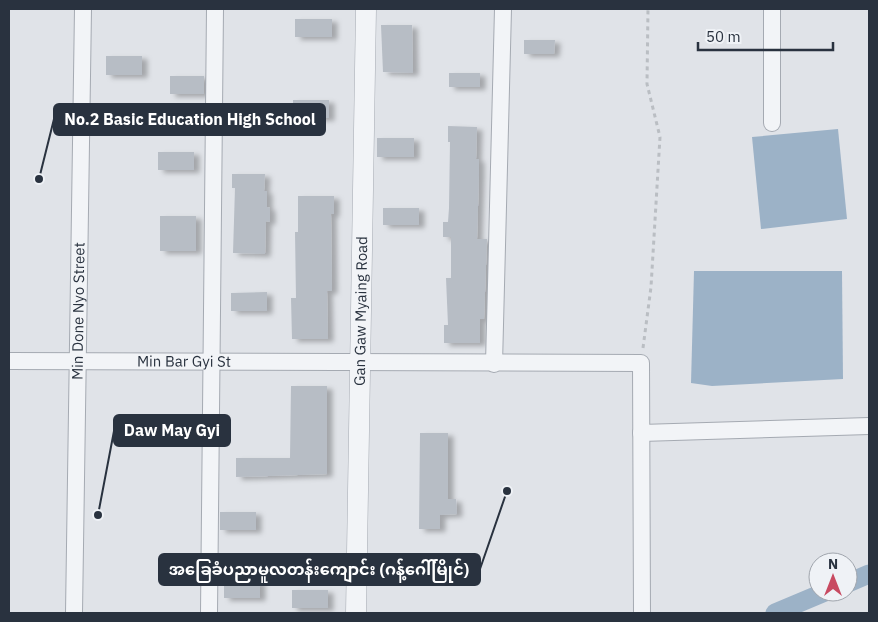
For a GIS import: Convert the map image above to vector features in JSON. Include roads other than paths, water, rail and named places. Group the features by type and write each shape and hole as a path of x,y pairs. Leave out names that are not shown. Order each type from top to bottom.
{"street":[{"name":"Min Done Nyo Street","path":"74,613 76,361 83,9"},
{"path":"209,613 215,9"},
{"name":"Gan Gaw Myaing Road","path":"356,613 366,9"},
{"path":"494,364 503,9"},
{"path":"772,9 772,124"},
{"name":"Min Bar Gyi St","path":"9,361 641,363 642,432"},
{"path":"642,613 642,432 869,426"}],"water":[{"path":"838,129 847,219 761,229 752,137"},
{"path":"694,271 842,271 843,379 712,386 691,383"}],"waterway":[{"path":"858,579 869,574"},
{"path":"775,613 808,599"}],"place":[{"name":"No.2 Basic Education High School","path":"39,179"},
{"name":"အခြေခံပညာမူလတန်းကျောင်း (ဂန့်ဂေါ်မြိုင်)","path":"507,491"},
{"name":"Daw May Gyi","path":"98,515"}]}
